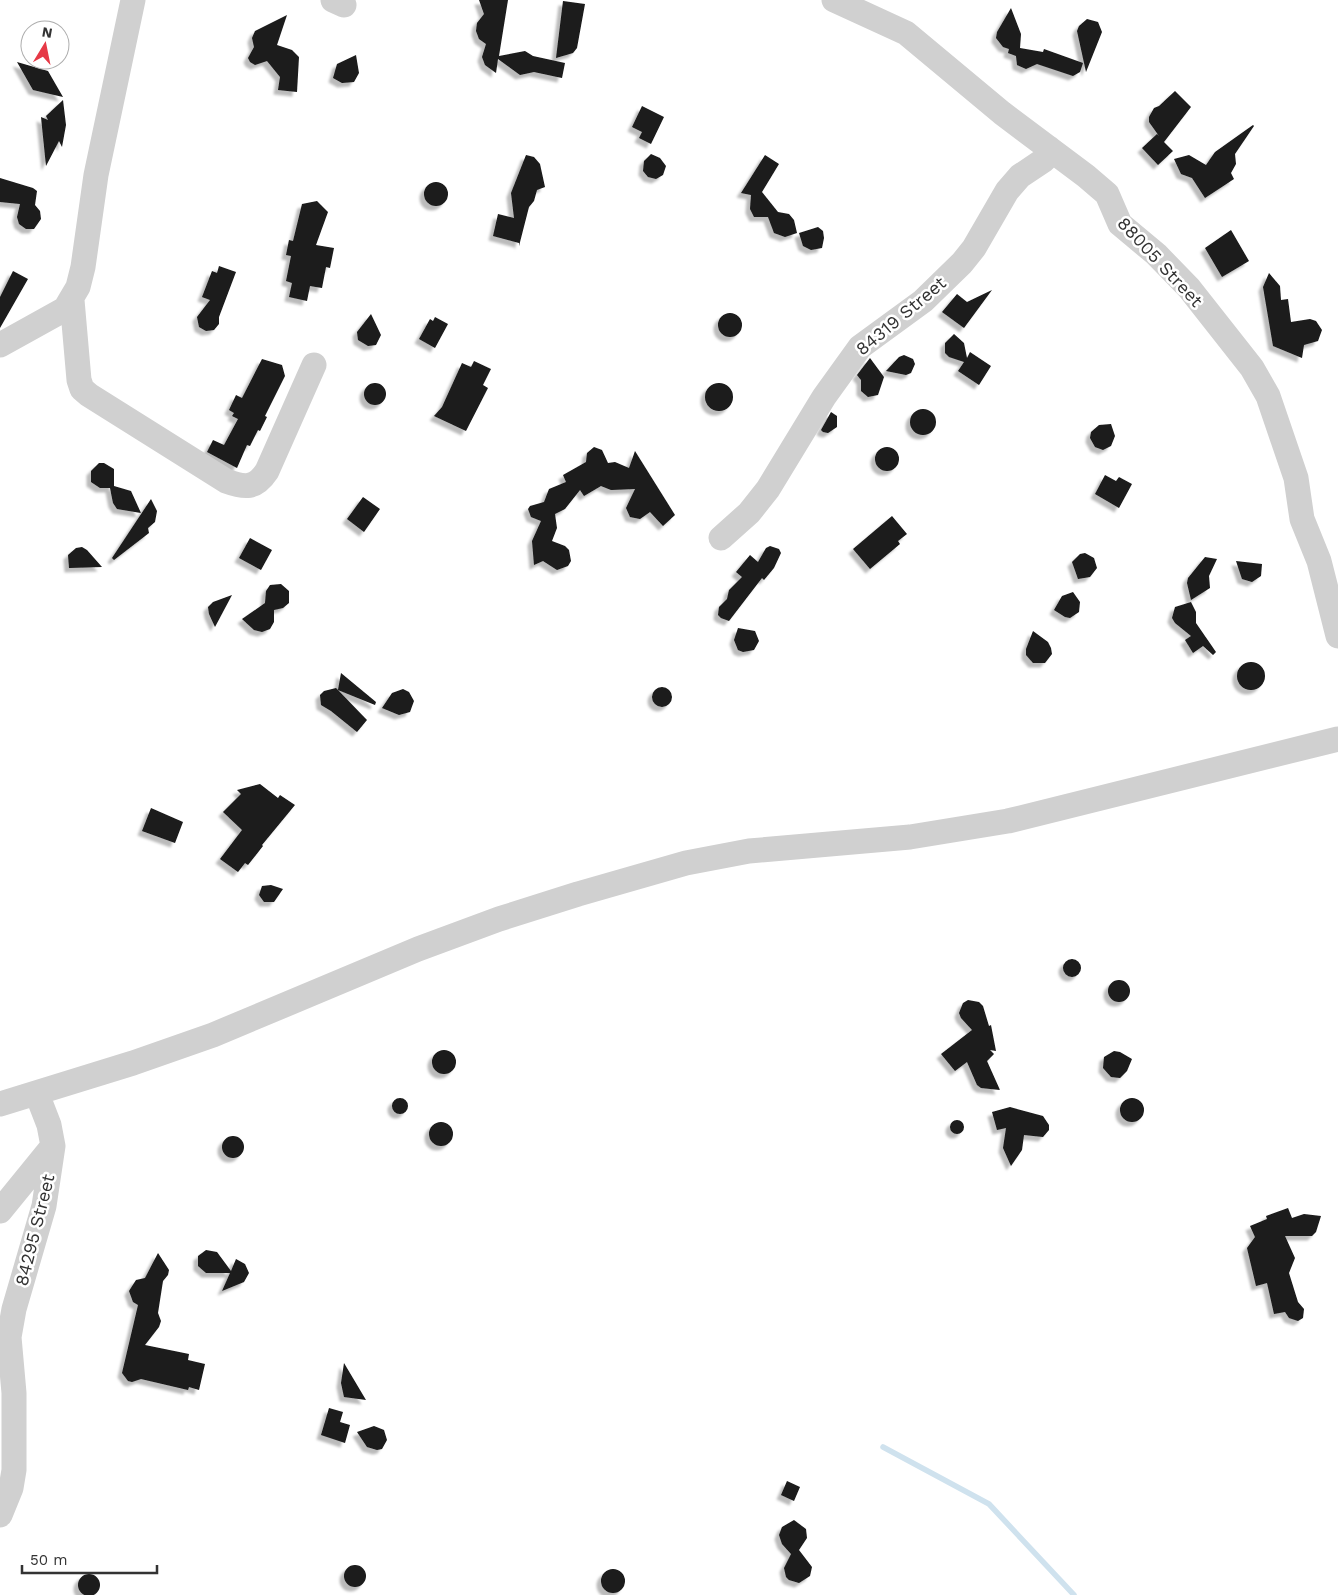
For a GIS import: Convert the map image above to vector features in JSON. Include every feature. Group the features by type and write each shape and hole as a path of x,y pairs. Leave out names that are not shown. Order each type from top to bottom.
{"street":[{"path":"0,345 48,320 65,309 72,300 83,267 96,175 133,0"},
{"name":"88005 Street","path":"834,0 906,33 1002,113 1107,194 1120,224 1156,254 1189,288 1252,368 1264,389 1286,444 1296,478 1302,519 1319,561 1338,636"},
{"name":"84319 Street","path":"721,538 749,513 768,489 824,397 860,347 923,301 962,263 974,248 1007,191 1020,176 1044,160 1049,148"},
{"path":"72,300 78,380 82,388 100,403 140,425 226,481 238,486 254,484 261,480 267,471 314,365"},
{"path":"0,1104 37,1094 213,1035 418,949 500,919 686,863 749,851 910,837 998,822 1084,803 1338,739"},
{"name":"84295 Street","path":"0,1515 11,1488 14,1470 14,1393 10,1337 14,1309 44,1206 53,1146 50,1126 37,1094"},
{"path":"0,1211 53,1146"}],"building":[{"path":"479,0 508,0 499,56 525,51 533,56 565,63 562,78 534,72 520,75 498,59 496,73 485,65 482,57 486,44 479,39 476,31 477,23 484,14"},
{"path":"563,1 585,4 577,48 573,53 556,58"},
{"path":"1011,8 1021,34 1020,48 1043,52 1044,49 1083,63 1080,72 1073,76 1037,64 1026,69 1017,65 1016,56 1008,53 1009,49 1003,47 996,38 997,32"},
{"path":"287,15 277,45 292,50 299,57 297,92 278,90 280,77 267,61 255,65 248,58 254,47 252,38 255,31"},
{"path":"1087,19 1098,22 1102,32 1086,72 1077,31 1079,26"},
{"path":"356,55 359,73 354,82 342,83 333,78 337,64"},
{"path":"22,70 48,71 63,97 33,90"},
{"path":"1175,91 1191,107 1164,142 1173,151 1158,165 1142,148 1157,134 1159,136 1149,122 1149,117 1154,108 1159,106"},
{"path":"63,100 66,125 62,147 59,141 46,166 41,117 48,120 46,116"},
{"path":"642,106 664,117 651,144 639,138 642,132 632,127"},
{"path":"1253,125 1235,154 1236,164 1231,173 1234,179 1205,198 1192,178 1181,174 1174,159 1189,155 1206,165 1215,152"},
{"path":"651,154 660,158 666,166 663,175 656,179 648,177 643,171 644,161"},
{"path":"526,155 534,157 540,164 545,187 537,190 534,201 529,207 519,246 519,243 493,236 498,214 514,218 511,193"},
{"path":"765,155 779,164 762,192 778,212 789,214 794,220 797,233 785,237 774,233 768,217 754,217 750,209 751,195 741,193"},
{"path":"0,178 33,188 37,191 35,205 40,211 41,219 34,229 26,229 19,224 17,217 20,204 0,202"},
{"path":"436,182 445,185 448,194 445,203 436,206 427,203 424,194 427,185"},
{"path":"317,201 328,212 316,245 334,248 330,268 326,267 322,288 310,286 307,301 289,297 292,283 286,281 291,256 286,255 289,240 293,241 302,204"},
{"path":"818,227 823,231 822,248 811,250 803,246 799,233"},
{"path":"1231,230 1249,261 1222,277 1205,248"},
{"path":"219,266 236,272 219,317 219,324 214,330 206,331 199,327 197,317 210,300 202,297 212,271 217,273"},
{"path":"13,271 28,279 0,328 0,297"},
{"path":"1269,273 1280,286 1281,300 1288,299 1291,322 1310,319 1316,321 1322,330 1318,341 1304,345 1302,358 1273,346 1263,287"},
{"path":"992,290 964,328 942,312 957,294 967,302"},
{"path":"730,313 738,317 742,325 738,333 730,337 722,333 718,325 722,317"},
{"path":"371,314 381,335 376,345 368,346 358,340 357,332"},
{"path":"435,317 448,324 435,348 419,339 430,319 433,321"},
{"path":"954,334 964,343 967,358 970,352 991,366 979,385 958,371 964,362 949,357 945,353 945,343"},
{"path":"904,355 913,359 915,364 911,373 906,375 886,371 899,357"},
{"path":"870,358 884,377 878,395 868,397 861,391 861,380 857,375"},
{"path":"262,359 282,365 285,376 265,416 267,417 260,431 258,430 250,446 247,445 237,468 207,452 213,440 224,445 238,419 232,416 234,413 229,410 236,395 242,398"},
{"path":"474,361 491,369 483,385 488,388 466,431 434,416 442,407 462,363 471,367"},
{"path":"371,383 379,383 386,390 386,398 379,405 371,405 364,398 364,390"},
{"path":"719,383 729,387 733,397 729,407 719,411 709,407 705,397 709,387"},
{"path":"923,409 932,413 936,422 932,431 923,435 914,431 910,422 914,413"},
{"path":"831,412 837,416 837,427 828,433 823,432 821,430"},
{"path":"1111,424 1115,436 1111,446 1103,450 1095,447 1090,438 1091,432 1099,425"},
{"path":"594,447 602,450 608,463 615,462 629,468 635,451 675,515 663,526 650,512 640,519 630,517 626,508 635,489 611,490 601,486 584,496 580,490 565,509 555,514 557,528 552,541 565,546 569,550 571,561 568,566 557,570 543,561 534,565 532,541 541,521 531,517 528,509 530,506 544,502 549,489 566,482 563,475 586,462 587,453"},
{"path":"887,447 895,451 899,459 895,467 887,471 879,467 875,459 879,451"},
{"path":"99,463 104,463 114,469 114,486 131,491 141,513 117,509 113,503 110,488 100,488 91,482 91,471"},
{"path":"1105,475 1116,481 1119,477 1132,484 1119,508 1095,494"},
{"path":"363,497 380,509 364,532 347,519"},
{"path":"151,499 157,511 155,522 148,528 149,533 114,560 112,558"},
{"path":"892,516 907,534 898,541 900,544 870,569 853,549"},
{"path":"250,538 272,550 261,570 239,558"},
{"path":"770,546 779,549 781,553 774,568 764,580 762,578 729,621 721,618 718,615 719,607 727,599 729,590 742,577 736,572 750,555 758,562 766,548"},
{"path":"82,547 102,567 69,568 68,555 76,548"},
{"path":"1085,553 1094,558 1097,568 1090,577 1078,579 1072,562 1080,554"},
{"path":"1205,557 1217,559 1209,576 1210,588 1191,600 1187,583 1188,578"},
{"path":"1236,561 1262,564 1261,576 1252,582 1242,579"},
{"path":"281,584 289,591 289,603 283,608 274,610 274,622 270,629 262,632 254,630 242,619 265,603 266,591 270,585"},
{"path":"1073,592 1080,602 1079,612 1070,618 1065,617 1054,610 1062,596"},
{"path":"232,595 215,627 208,607 213,602"},
{"path":"1191,602 1196,612 1196,623 1216,652 1213,655 1203,646 1193,653 1185,640 1191,636 1175,623 1172,618 1175,607"},
{"path":"738,628 755,631 759,641 754,650 743,652 738,650 734,640"},
{"path":"1033,631 1048,642 1051,648 1052,654 1045,663 1033,663 1026,655 1026,649"},
{"path":"1251,662 1261,666 1265,676 1261,686 1251,690 1241,686 1237,676 1241,666"},
{"path":"341,673 376,702 375,705 338,690"},
{"path":"662,687 669,690 672,697 669,704 662,707 655,704 652,697 655,690"},
{"path":"336,688 367,720 357,732 321,705 320,695 324,691"},
{"path":"403,689 409,692 414,701 410,712 399,715 382,708 392,693"},
{"path":"260,784 278,798 280,795 295,805 248,865 245,863 238,872 220,859 242,830 223,812 241,794 237,790"},
{"path":"151,808 183,822 175,843 142,831"},
{"path":"271,885 283,889 274,902 264,902 259,895 262,886"},
{"path":"1072,959 1078,962 1081,968 1078,974 1072,977 1066,974 1063,968 1066,962"},
{"path":"1115,980 1123,980 1130,987 1130,995 1123,1002 1115,1002 1108,995 1108,987"},
{"path":"968,1000 979,1002 983,1006 989,1026 991,1025 996,1051 990,1050 994,1054 987,1061 1000,1090 981,1088 977,1085 967,1062 955,1071 941,1054 972,1030 959,1013 963,1003"},
{"path":"444,1050 453,1053 456,1062 453,1071 444,1074 435,1071 432,1062 435,1053"},
{"path":"1114,1051 1120,1052 1132,1059 1127,1071 1120,1078 1111,1077 1103,1068 1104,1057"},
{"path":"400,1098 406,1100 408,1106 406,1112 400,1114 394,1112 392,1106 394,1100"},
{"path":"1132,1098 1141,1101 1144,1110 1141,1119 1132,1122 1123,1119 1120,1110 1123,1101"},
{"path":"1010,1107 1043,1116 1049,1125 1049,1130 1043,1137 1024,1135 1022,1150 1011,1166 1003,1148 1006,1128 997,1130 992,1112"},
{"path":"954,1120 960,1120 964,1127 960,1134 954,1134 950,1130 950,1124"},
{"path":"441,1122 450,1125 453,1134 450,1143 441,1146 432,1143 429,1134 432,1125"},
{"path":"233,1136 241,1139 244,1147 241,1155 233,1158 225,1155 222,1147 225,1139"},
{"path":"1288,1208 1292,1218 1304,1214 1321,1216 1316,1232 1312,1236 1285,1236 1295,1258 1289,1273 1298,1302 1304,1309 1303,1318 1298,1321 1289,1318 1285,1312 1274,1314 1267,1283 1256,1286 1247,1248 1255,1237 1250,1226 1267,1219 1266,1216"},
{"path":"206,1250 217,1252 231,1271 236,1259 245,1264 249,1273 244,1282 222,1291 230,1273 206,1273 198,1266 198,1256"},
{"path":"158,1253 169,1270 168,1275 163,1281 158,1313 161,1321 159,1327 145,1345 189,1354 188,1360 205,1364 199,1390 189,1387 188,1390 141,1379 132,1382 128,1381 122,1373 138,1305 133,1302 129,1291 136,1280 145,1278"},
{"path":"344,1363 366,1400 344,1397 341,1383"},
{"path":"329,1408 343,1412 340,1422 350,1425 345,1443 321,1435"},
{"path":"374,1426 384,1430 387,1440 382,1449 377,1450 367,1447 357,1432"},
{"path":"787,1481 800,1487 794,1501 781,1495"},
{"path":"794,1520 806,1529 807,1538 799,1550 812,1567 810,1576 799,1583 786,1577 784,1568 791,1554 782,1544 779,1535 782,1527"},
{"path":"355,1565 363,1568 366,1576 363,1584 355,1587 347,1584 344,1576 347,1568"},
{"path":"613,1569 621,1573 625,1581 621,1589 613,1593 605,1589 601,1581 605,1573"},
{"path":"85,1574 93,1574 100,1581 100,1589 93,1596 85,1596 78,1589 78,1581"}],"waterway":[{"path":"883,1447 989,1504 1074,1595"}]}
